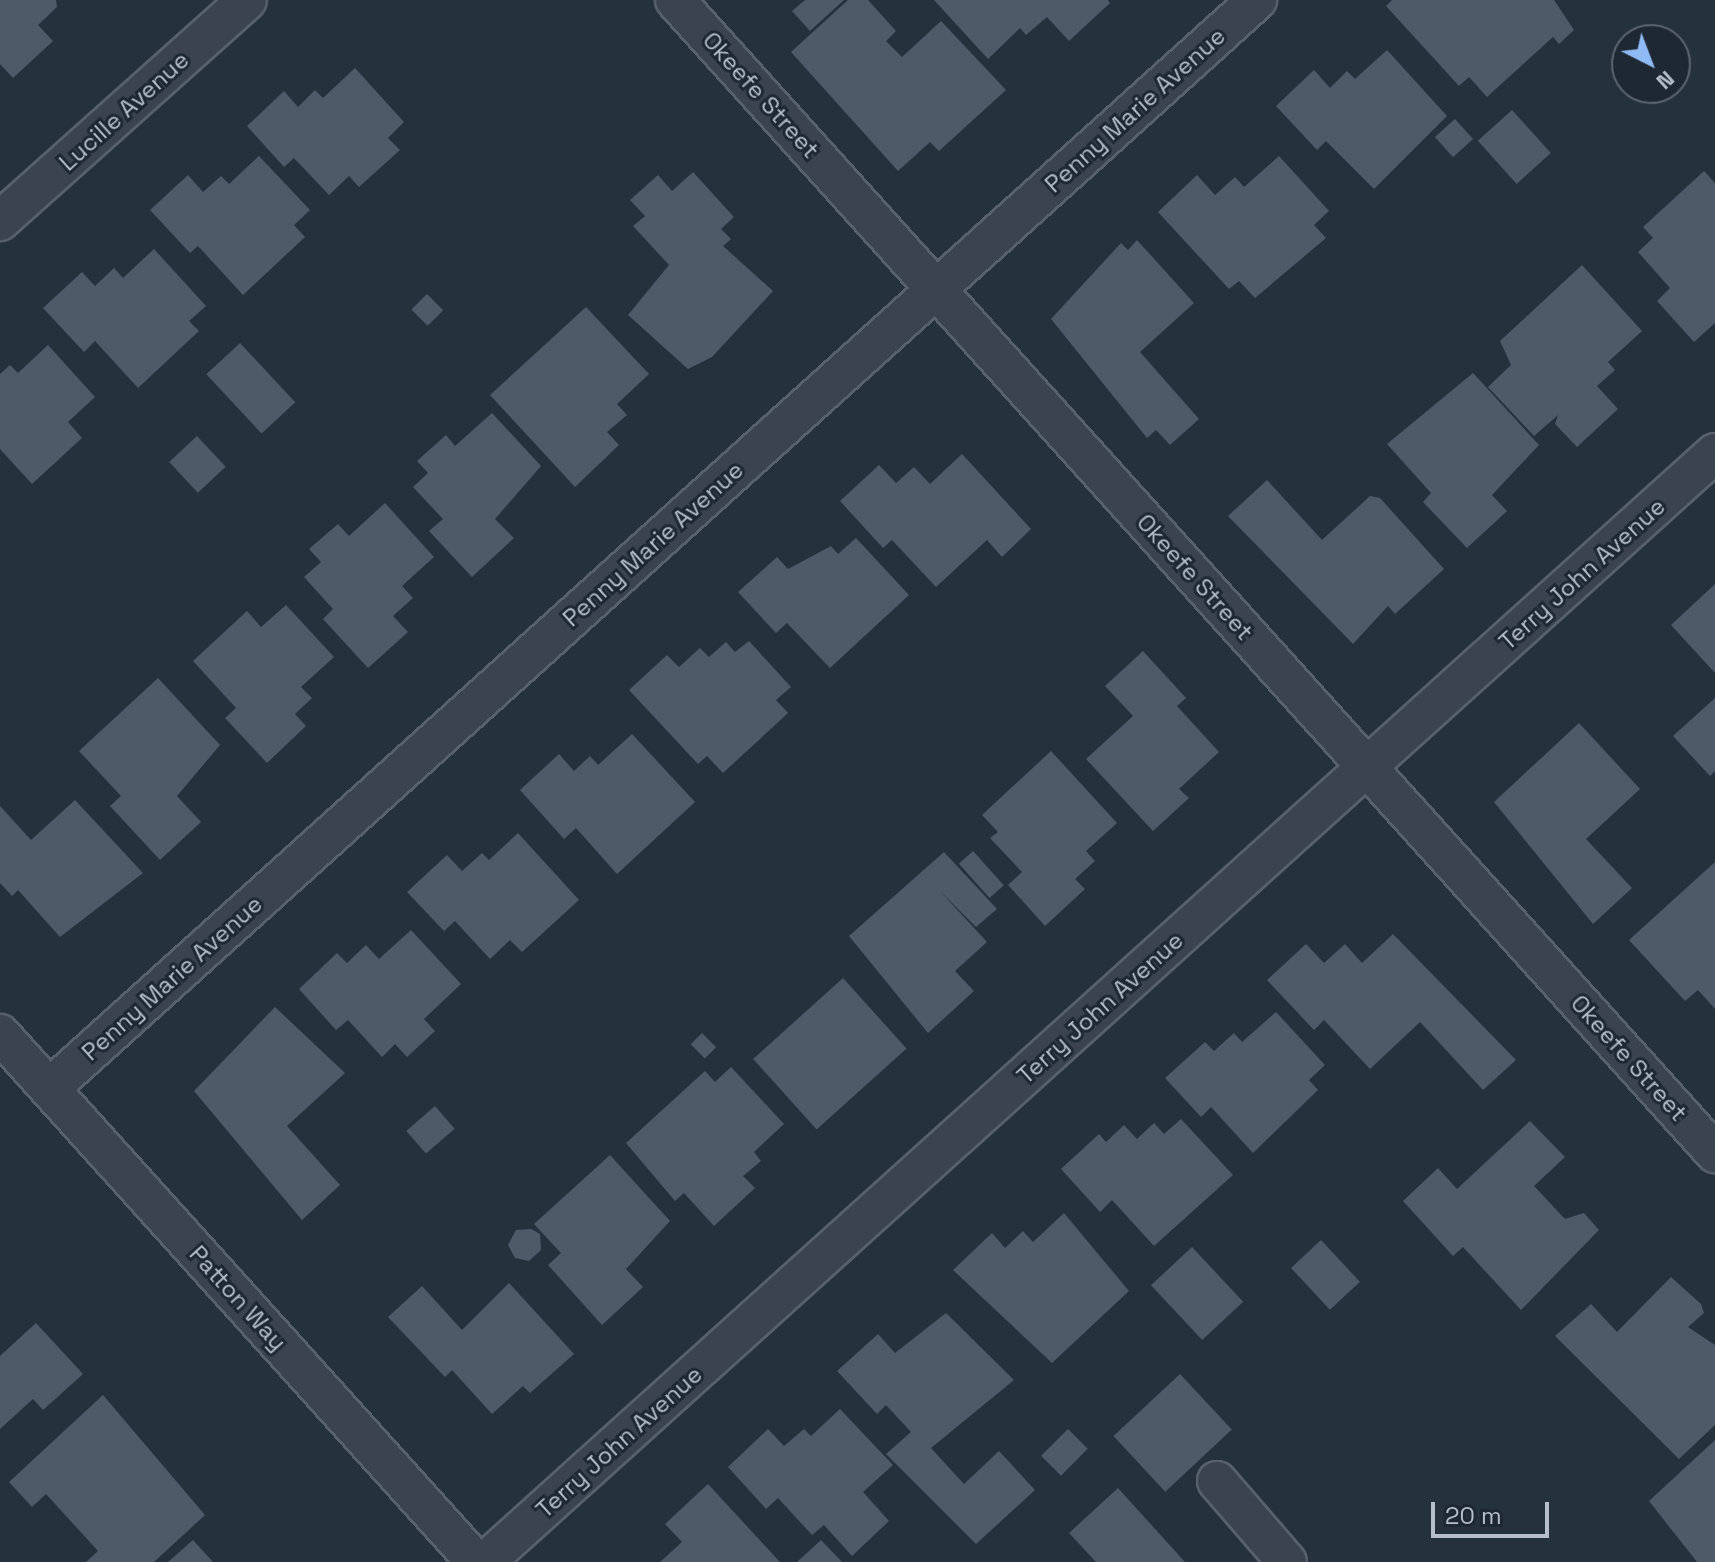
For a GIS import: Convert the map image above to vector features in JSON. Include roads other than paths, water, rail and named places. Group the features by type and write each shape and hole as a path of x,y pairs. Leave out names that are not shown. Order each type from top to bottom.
{"street":[{"name":"Lucille Avenue","path":"0,221 247,0"},
{"name":"Okeefe Street","path":"675,0 1715,1153"},
{"name":"Penny Marie Avenue","path":"50,1088 1257,0"},
{"name":"Terry John Avenue","path":"485,1562 1715,453"},
{"name":"Patton Way","path":"0,1034 476,1562"},
{"path":"1217,1481 1287,1562"}]}
